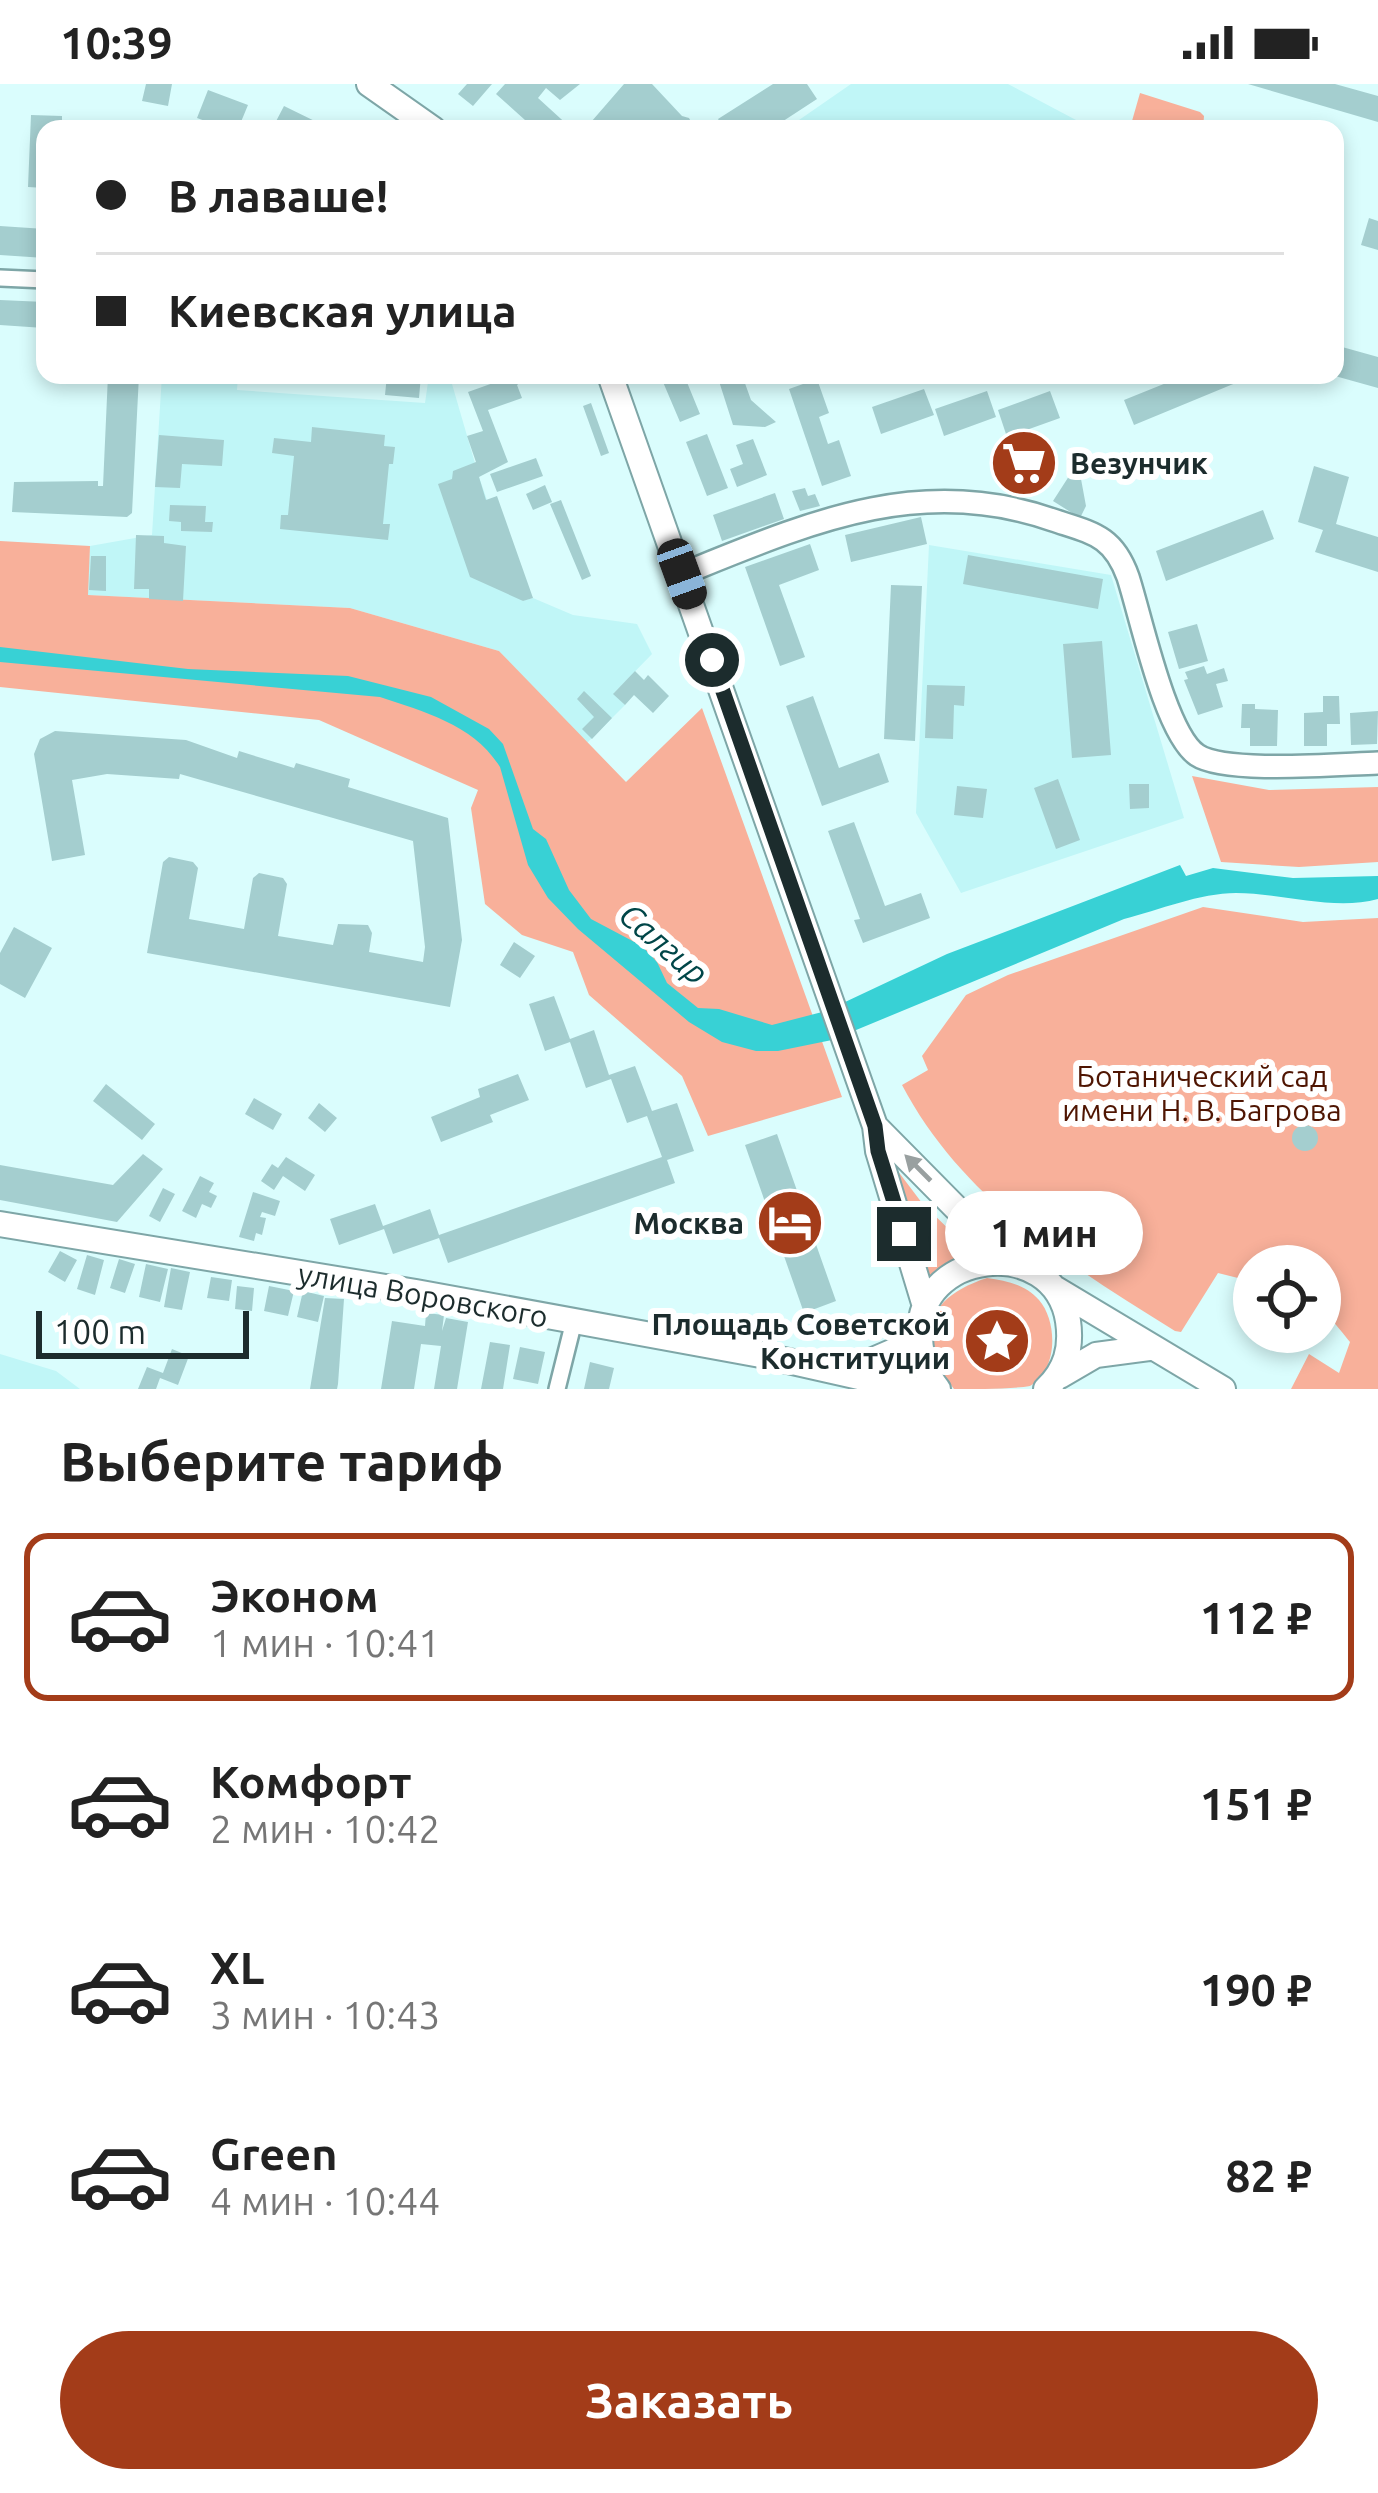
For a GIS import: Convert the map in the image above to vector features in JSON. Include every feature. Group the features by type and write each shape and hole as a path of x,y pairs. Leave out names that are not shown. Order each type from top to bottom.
{"main road":[{"path":"369,84 420,120"},
{"path":"613,384 875,1126 878,1151 923,1303 922,1359 938,1389"},
{"path":"682,574 881,504 930,500 1038,514 1100,536 1114,547 1171,715 1197,755 1221,764 1378,764"},
{"path":"875,1126 977,1229 1023,1266 1149,1348 1223,1389"},
{"name":"улица Воровского","path":"0,1224 574,1321 913,1389"},
{"path":"923,1303 945,1280 969,1266 983,1261 1023,1266"},
{"path":"1053,1382 1070,1347 1068,1317 1054,1288"},
{"path":"845,1372 896,1349 919,1330"},
{"path":"1053,1382 1096,1355 1149,1348"}],"street":[{"path":"0,278 36,280"},
{"path":"557,1389 574,1321"}],"shaded area":[{"path":"851,84 1008,84 1076,120 799,120"},
{"path":"161,384 237,384 237,390 425,403 428,384 452,384 522,601 533,598 573,615 637,624 652,654 614,693 625,705 586,744 499,651 350,608 87,595 90,546 152,535"},
{"path":"929,545 1111,575 1184,818 961,893 916,813"},
{"path":"0,1354 56,1371 80,1389 0,1389"}],"green space":[{"path":"1140,93 1204,116 1204,120 1132,120"},
{"path":"0,541 90,546 88,595 350,608 499,651 626,782 702,708 842,1097 708,1136 682,1076 589,995 573,952 522,935 485,904 471,808 478,790 319,720 0,687"},
{"path":"1192,776 1269,790 1378,787 1378,862 1299,867 1221,862"},
{"name":"Ботанический сад имени Н. В. Багрова","path":"1203,907 1303,922 1378,918 1378,1389 1291,1389 1309,1354 1339,1373 1350,1342 1341,1331 1341,1245 1233,1245 1233,1277 1218,1273 1181,1332 1175,1331 1021,1226 955,1162 902,1085 928,1070 922,1056 966,995 1008,975"},
{"path":"891,1162 922,1203 967,1247 968,1260 930,1279"},
{"path":"987,1278 1009,1282 1034,1295 1050,1320 1050,1358 1030,1386 954,1389 933,1353 932,1322 939,1308 966,1286"}],"water":[{"path":"0,647 188,669 348,676 431,697 489,729 503,744 533,829 546,839 569,890 591,919 642,946 667,983 698,1008 719,1009 772,1025 826,1011 947,954 1180,865 1186,876 1213,868 1293,878 1378,876 1378,899 1325,902 1236,893 1194,899 1124,919 832,1040 756,1051 722,1042 689,1022 548,898 528,865 500,767 462,730 380,697 0,662"}],"building":[{"path":"146,84 172,84 168,106 142,101"},
{"path":"467,84 492,84 473,106 458,94"},
{"path":"505,84 580,84 560,100 546,88 538,98 562,120 525,120 496,94"},
{"path":"624,84 652,84 690,120 593,120"},
{"path":"773,84 807,84 817,99 785,120 718,119"},
{"path":"1248,84 1335,84 1378,96 1378,122"},
{"path":"208,90 248,105 242,120 197,118"},
{"path":"284,106 313,120 277,120"},
{"path":"31,115 62,116 62,120 36,120 36,187 28,187"},
{"path":"1369,218 1378,221 1378,250 1361,245"},
{"path":"0,226 36,228 36,257 0,255"},
{"path":"0,300 36,302 36,327 0,325"},
{"path":"1344,348 1378,357 1378,388 1344,379"},
{"path":"108,384 139,384 132,513 127,517 12,512 14,482 98,481 103,486"},
{"path":"386,384 420,384 419,398 385,395"},
{"path":"490,384 518,384 522,398 488,410 508,462 479,477 486,500 497,496 533,598 523,601 470,577 438,484 452,479 453,471 476,462 467,436 483,431 468,392"},
{"path":"664,384 688,384 700,414 680,422"},
{"path":"720,384 745,384 751,400 776,422 765,427 733,425"},
{"path":"819,384 829,413 819,417 828,444 839,440 851,476 822,486 789,389"},
{"path":"1164,384 1233,384 1134,425 1124,400"},
{"path":"924,389 934,415 881,434 872,407"},
{"path":"987,391 996,417 944,436 935,409"},
{"path":"1050,391 1060,418 1007,437 998,410"},
{"path":"591,403 609,453 601,456 583,406"},
{"path":"312,427 385,435 384,446 395,447 383,524 390,524 388,540 280,529 281,515 288,515 294,456 272,453 274,438 311,442"},
{"path":"707,434 728,488 707,496 686,442"},
{"path":"159,435 224,440 222,466 182,464 180,488 155,487"},
{"path":"753,439 767,475 737,487 730,469 743,464 736,445"},
{"name":"Везунчик","path":"1045,448 1050,465 1040,473 1009,474 996,462"},
{"path":"536,458 543,476 497,492 490,474"},
{"path":"1314,466 1349,477 1336,524 1378,537 1378,572 1315,552 1323,530 1298,522"},
{"path":"1071,473 1081,479 1086,506 1080,518 1053,501"},
{"path":"545,485 552,502 533,510 526,494"},
{"path":"805,488 808,496 815,494 820,506 800,511 792,491"},
{"path":"775,493 784,519 722,541 713,515"},
{"path":"561,500 591,576 582,580 550,504"},
{"path":"170,505 206,506 205,522 213,522 212,532 181,531 181,522 169,521"},
{"path":"1263,510 1274,539 1166,581 1156,551"},
{"path":"921,517 927,544 851,562 845,535"},
{"path":"136,535 164,536 164,543 186,546 183,601 149,599 149,589 134,589"},
{"path":"810,544 819,570 779,585 805,657 780,666 745,567"},
{"path":"968,555 1103,579 1098,609 963,584"},
{"path":"91,556 106,556 106,591 89,590"},
{"path":"891,585 922,586 915,741 884,739"},
{"path":"1197,624 1208,661 1179,669 1168,632"},
{"path":"1102,641 1111,755 1072,758 1063,644"},
{"path":"1204,666 1207,674 1224,668 1228,681 1216,684 1223,707 1198,715 1184,680 1188,679 1185,672"},
{"path":"635,671 644,680 648,675 669,696 653,713 634,695 625,705 613,694"},
{"path":"927,685 965,686 964,706 954,705 953,739 925,738"},
{"path":"584,691 612,718 592,739 582,729 594,717 577,699"},
{"path":"813,696 839,768 879,753 889,782 822,806 786,706"},
{"path":"1323,696 1339,696 1340,724 1327,724 1327,746 1304,746 1304,713 1323,712"},
{"path":"1242,704 1278,710 1277,746 1250,746 1250,728 1241,728"},
{"path":"1378,711 1377,744 1351,745 1350,713"},
{"path":"55,731 186,740 237,758 239,751 294,768 296,763 350,779 348,787 448,818 462,940 450,1007 147,953 163,862 169,857 193,862 198,868 189,919 244,929 253,878 259,873 283,878 287,884 278,936 333,945 338,924 368,925 372,933 369,952 423,962 413,841 180,774 179,779 107,774 72,780 85,855 52,861 34,754 40,739"},
{"path":"1058,779 1080,840 1056,849 1034,788"},
{"path":"1129,784 1149,784 1149,808 1130,809"},
{"path":"957,786 987,789 983,818 954,815"},
{"path":"854,822 885,906 921,893 930,918 863,943 854,920 860,919 828,831"},
{"path":"14,927 52,948 25,998 0,984 0,953"},
{"path":"514,942 535,956 520,978 500,965"},
{"path":"554,996 570,1039 594,1030 609,1075 635,1066 652,1111 677,1103 694,1151 667,1160 675,1183 448,1263 439,1238 393,1254 384,1229 339,1245 330,1219 375,1204 383,1226 430,1209 439,1235 662,1157 647,1116 627,1123 611,1079 586,1088 570,1042 545,1051 529,1004"},
{"path":"518,1074 529,1100 490,1115 493,1122 441,1142 431,1117 480,1097 478,1089"},
{"path":"106,1084 155,1124 142,1140 93,1101"},
{"path":"254,1098 282,1114 273,1130 245,1114"},
{"path":"319,1103 337,1118 325,1132 308,1118"},
{"path":"1305,1125 1315,1128 1315,1148 1305,1151 1295,1148 1292,1138 1295,1128"},
{"name":"Москва","path":"777,1134 836,1301 804,1313 745,1145"},
{"path":"143,1154 163,1169 117,1222 0,1200 0,1165 113,1185"},
{"path":"286,1157 315,1175 305,1191 283,1176 274,1190 261,1181 272,1164 278,1168"},
{"path":"200,1176 214,1183 209,1192 217,1196 211,1208 202,1204 196,1218 182,1211"},
{"path":"163,1188 175,1194 160,1222 149,1216"},
{"path":"253,1192 280,1201 275,1216 262,1212 260,1217 266,1218 262,1235 256,1233 254,1241 239,1237"},
{"path":"60,1251 77,1260 65,1282 48,1272"},
{"path":"87,1255 104,1260 95,1295 77,1289"},
{"path":"119,1259 135,1264 125,1293 110,1288"},
{"path":"146,1264 168,1269 160,1302 139,1297"},
{"path":"171,1268 190,1272 182,1310 164,1307"},
{"path":"211,1277 232,1280 229,1301 207,1298"},
{"path":"237,1286 254,1288 252,1311 235,1309"},
{"path":"269,1286 294,1291 288,1316 264,1311"},
{"path":"303,1291 324,1296 318,1322 297,1317"},
{"path":"325,1298 344,1299 338,1384 337,1389 310,1389"},
{"path":"426,1313 444,1315 442,1331 446,1318 468,1322 457,1389 434,1389 441,1346 421,1344 414,1389 381,1389 392,1321 425,1326"},
{"path":"490,1342 510,1345 503,1389 481,1389"},
{"path":"520,1347 545,1352 538,1384 513,1379"},
{"path":"172,1349 189,1356 178,1385 160,1378 156,1389 138,1389 147,1367 163,1373"},
{"path":"590,1362 614,1368 609,1389 584,1389"}],"place":[{"name":"Везунчик","path":"1024,463"},
{"name":"Москва","path":"790,1223"},
{"name":"Площадь Советской Конституции","path":"997,1341"}],"route":[{"path":"712,660 875,1126 904,1234"}],"water label":[{"name":"Салгир","path":"664,943"}]}
